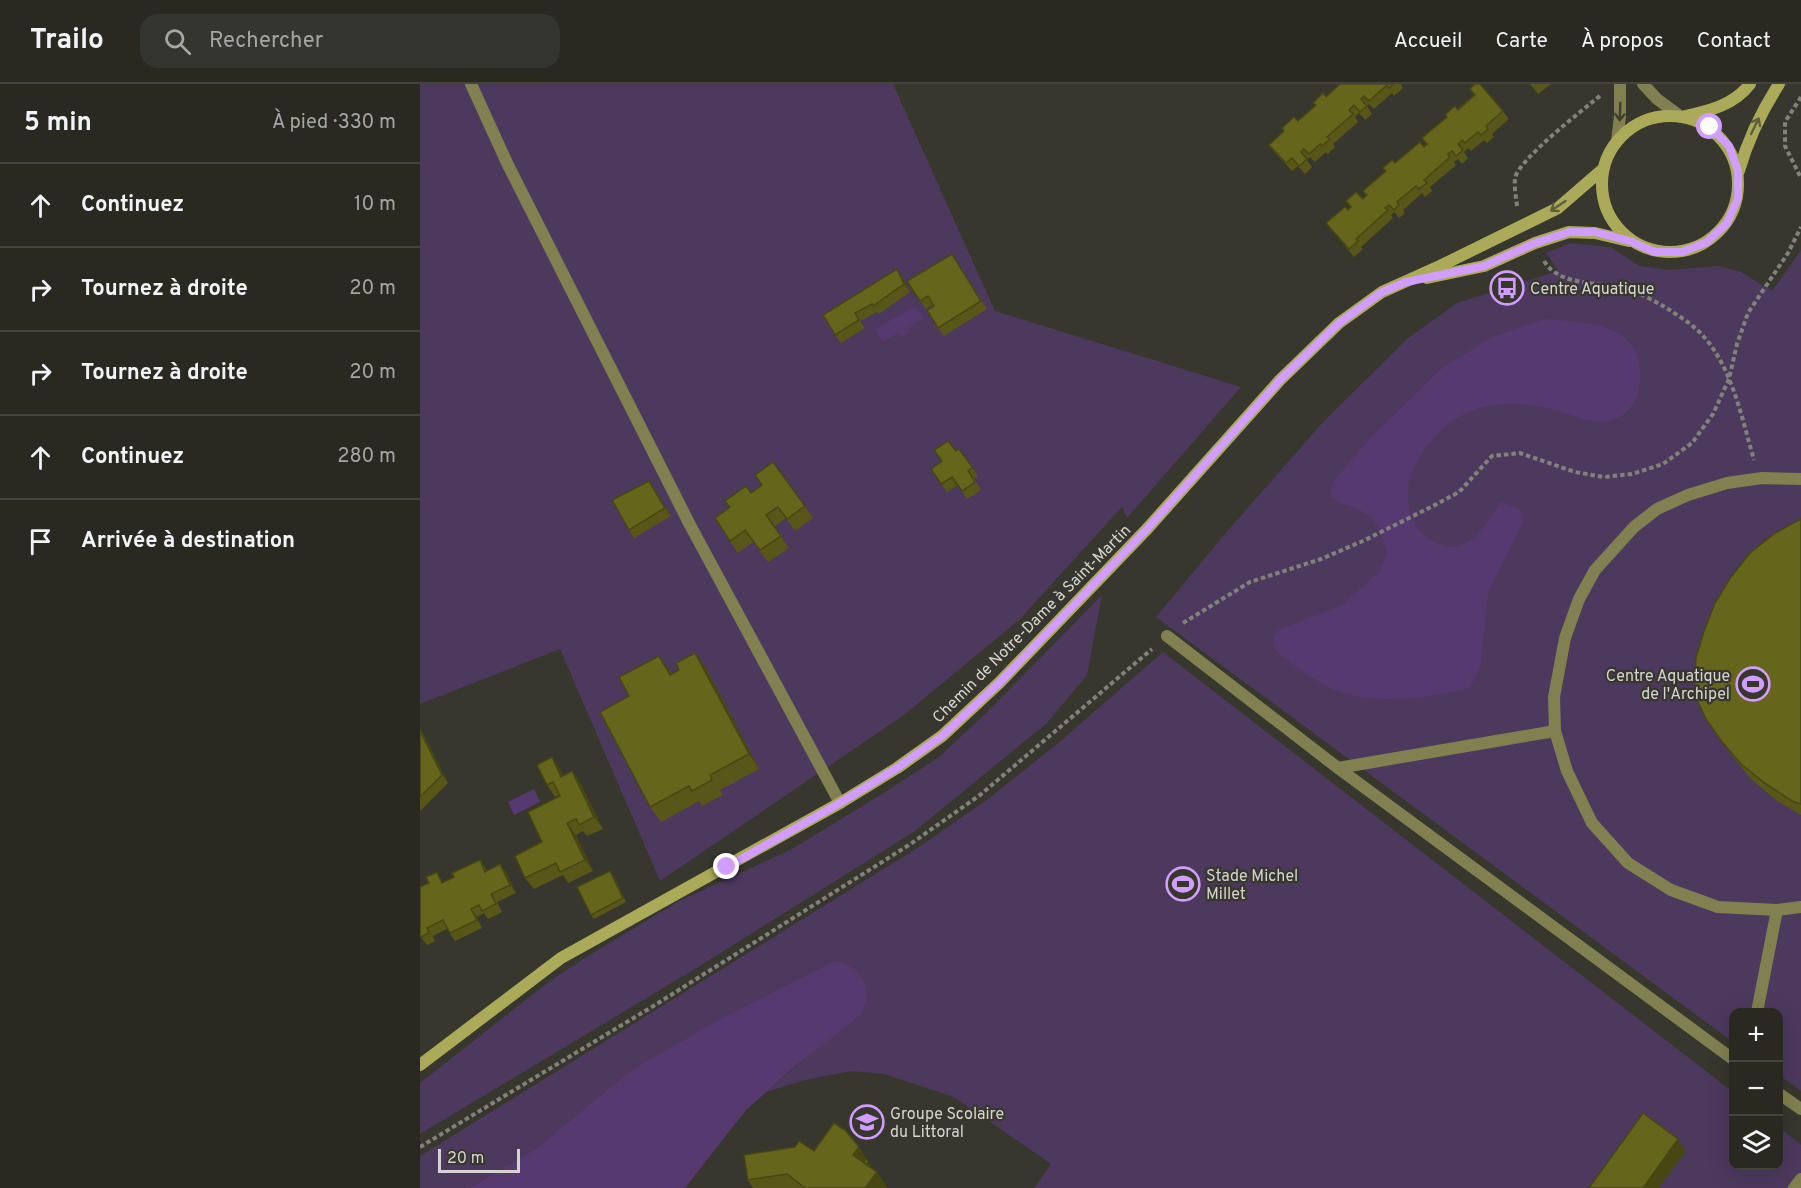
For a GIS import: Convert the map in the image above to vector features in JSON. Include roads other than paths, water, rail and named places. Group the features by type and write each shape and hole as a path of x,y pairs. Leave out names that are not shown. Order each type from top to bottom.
{"street":[{"path":"471,84 508,165 690,525 840,803"},
{"path":"1617,141 1620,84"},
{"path":"1643,84 1657,99 1683,116 1710,127 1729,146 1738,171"},
{"path":"1749,84 1745,90 1717,109 1683,116 1658,115 1633,125 1614,144 1602,169 1602,196 1612,221 1630,241 1655,252 1682,252 1707,242 1727,223 1738,198 1738,171 1748,141 1763,108 1779,84"},
{"name":"Chemin de Notre-Dame à Saint-Martin","path":"420,1065 561,958 840,803 918,754 999,683 1147,529 1280,380 1339,323 1382,292 1558,208 1602,169"},
{"name":"Chemin de Notre-Dame à Saint-Martin","path":"1406,282 1484,266 1535,243 1569,232 1595,232 1630,241"},
{"path":"1801,479 1796,477 1727,483 1688,495 1657,509 1634,527 1595,570 1579,599 1565,638 1554,698 1555,731 1567,771 1592,823 1628,863 1671,890 1718,907 1778,910 1801,907"},
{"path":"1167,636 1338,768 1729,1056"},
{"path":"1338,768 1555,731"},
{"path":"1758,1008 1778,910"},
{"path":"1783,1096 1801,1109"},
{"path":"1794,1188 1801,1179"}],"place":[{"name":"Centre Aquatique","path":"1507,288"},
{"name":"Centre Aquatique de l'Archipel","path":"1753,684"},
{"name":"Stade Michel Millet","path":"1183,884"},
{"name":"Groupe Scolaire du Littoral","path":"867,1122"}]}
